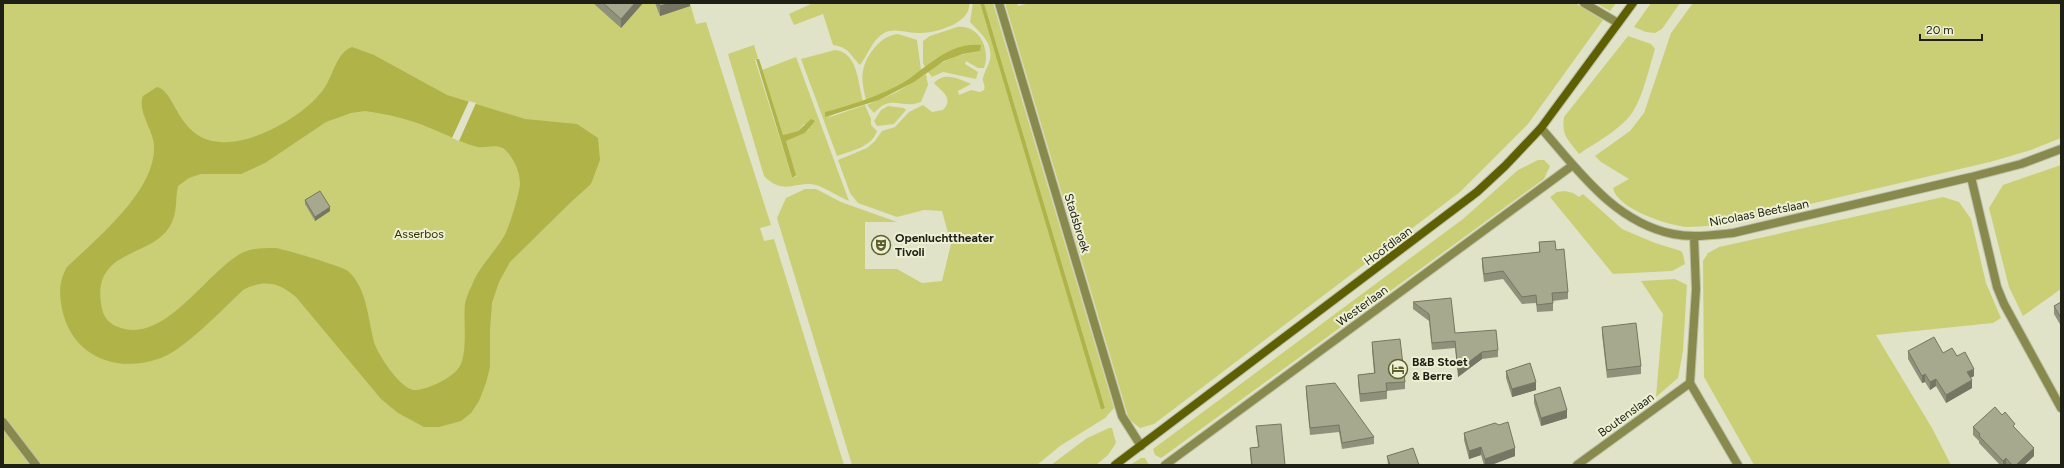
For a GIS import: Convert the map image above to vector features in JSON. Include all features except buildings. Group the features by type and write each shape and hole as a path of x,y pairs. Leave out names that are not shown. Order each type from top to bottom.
{"street":[{"name":"Stadsbroek","path":"999,3 1122,416 1141,446"},
{"path":"1584,3 1618,23"},
{"name":"Hoofdlaan","path":"1115,465 1448,216 1500,171 1541,128 1632,3"},
{"name":"Nicolaas Beetslaan","path":"1541,128 1600,194 1627,216 1655,230 1674,235 1694,236 1733,232 1971,177 2021,164 2061,149"},
{"name":"Westerlaan","path":"1165,465 1573,165"},
{"path":"1971,177 1997,287 2004,304 2061,408"},
{"path":"1694,236 1696,289 1690,384 1738,465"},
{"name":"Boutenslaan","path":"1577,465 1690,384"},
{"path":"3,422 36,465"}],"green space":[{"name":"Asserbos","path":"3,3 690,3 696,24 706,22 771,225 760,228 764,241 774,239 844,465 3,465"},
{"path":"813,3 969,3 965,16 952,26 944,29 927,33 889,31 884,33 873,44 860,65 849,52 839,46 833,45 823,14 794,25 789,14"},
{"path":"973,3 980,3 1102,409 1105,408 984,3 993,3 1114,408 1105,418 1060,446 1037,465 852,465 777,218 786,198 805,189 816,189 841,202 897,222 865,222 865,269 897,269 922,283 942,281 951,244 942,211 924,210 897,217 858,203 850,193 838,160 867,148 875,141 882,131 895,127 909,112 923,105 932,112 943,110 948,102 943,91 934,83 938,79 943,77 952,77 971,84 958,91 959,95 971,90 980,92 984,90 985,87 983,78 989,63 990,50 986,40 970,22"},
{"path":"1005,3 1017,3 1018,6 1030,3 1575,3 1603,20 1528,124 1460,192 1154,424 1140,428 1131,421 1128,416"},
{"path":"1596,3 1616,3 1610,11"},
{"path":"1651,3 1680,3 1662,29 1655,33 1646,32 1634,27"},
{"path":"1693,3 2061,3 2061,138 2031,150 1990,162 1737,221 1688,227 1657,220 1633,209 1617,196 1613,188 1629,179 1601,162 1595,156 1630,131 1644,113 1671,33"},
{"path":"957,27 971,29 981,39 986,53 984,68 978,68 966,61 965,64 978,72 976,79 943,72 932,77 928,72 946,60 980,51 980,45 957,49 944,54 925,67 923,63 923,41 930,36"},
{"path":"898,34 917,40 921,70 896,87 866,100 862,78 867,59 880,42 892,35"},
{"path":"1628,36 1651,44 1655,49 1638,103 1634,111 1618,128 1579,154 1565,133 1563,123 1564,117"},
{"path":"754,45 758,58 755,60 792,177 796,177 786,141 805,133 809,129 804,124 798,131 783,135 762,70 796,57 849,201 819,186 804,184 785,187 779,186 764,176 728,54"},
{"path":"835,50 843,52 853,63 863,101 849,106 827,118 865,105 871,119 871,125 877,131 871,141 866,145 837,156 801,59"},
{"path":"926,74 928,85 921,102 914,104 886,104 874,113 867,105 897,92"},
{"path":"888,106 904,108 906,110 894,124 877,126 874,121 881,110"},
{"path":"1538,160 1544,160 1550,166 1544,179 1164,456 1161,458 1155,455 1153,449 1463,219 1518,170"},
{"path":"2061,165 2061,289 2023,316 2009,287 1989,208 2003,185"},
{"path":"1565,191 1573,193 1579,197 1583,194 1622,229 1655,243 1681,251 1685,264 1672,271 1613,274 1550,197 1557,192"},
{"path":"1943,197 1959,202 1971,219 1986,283 2001,318 1993,323 1876,335 1932,428 1951,465 1754,465 1704,377 1703,261 1708,253 1719,247"},
{"path":"1675,279 1687,285 1683,351 1678,378 1656,397 1663,314 1641,281"},
{"path":"1112,428 1116,443 1108,455 1096,465 1051,465 1087,438"},
{"path":"1141,458 1145,458 1149,465 1130,465"}],"shaded area":[{"path":"980,3 984,3 1105,408 1103,409 1101,409"},
{"path":"968,45 981,45 980,51 963,54 944,61 914,82 879,100 825,117 825,112 878,95 895,87 946,53"},
{"path":"352,47 374,55 447,95 525,119 577,124 598,138 600,160 591,184 510,262 499,282 492,303 490,367 479,401 471,413 461,421 439,427 424,427 398,413 381,399 296,297 284,288 265,283 243,290 192,338 181,347 161,358 128,364 99,358 86,350 67,326 61,303 61,282 67,267 108,228 135,196 146,179 152,162 154,145 142,108 143,96 157,87 163,90 186,124 195,133 206,139 220,142 233,142 248,139 278,126 306,108 317,98 325,87 336,64 347,50","holes":["365,111 414,122 478,147 497,146 503,148 512,158 518,171 520,184 508,227 503,238 478,272 466,299 463,357 457,370 449,377 427,388 416,390 410,389 404,385 391,372 376,348 363,295 359,286 348,271 335,265 275,248 252,249 240,254 226,264 183,305 167,317 151,326 135,330 118,327 106,318 102,309 100,298 100,289 103,278 116,262 155,241 163,235 173,221 178,186 189,178 201,174 241,174 265,163 326,122 351,113"]},
{"path":"756,59 759,59 783,135 798,131 811,119 815,121 805,133 786,141 796,175 794,177 792,177"}],"pier":[{"path":"469,101 476,103 459,141 452,138"}],"place":[{"name":"Openluchttheater Tivoli","path":"881,245"},
{"name":"B&B Stoet & Berre","path":"1398,369"}]}
